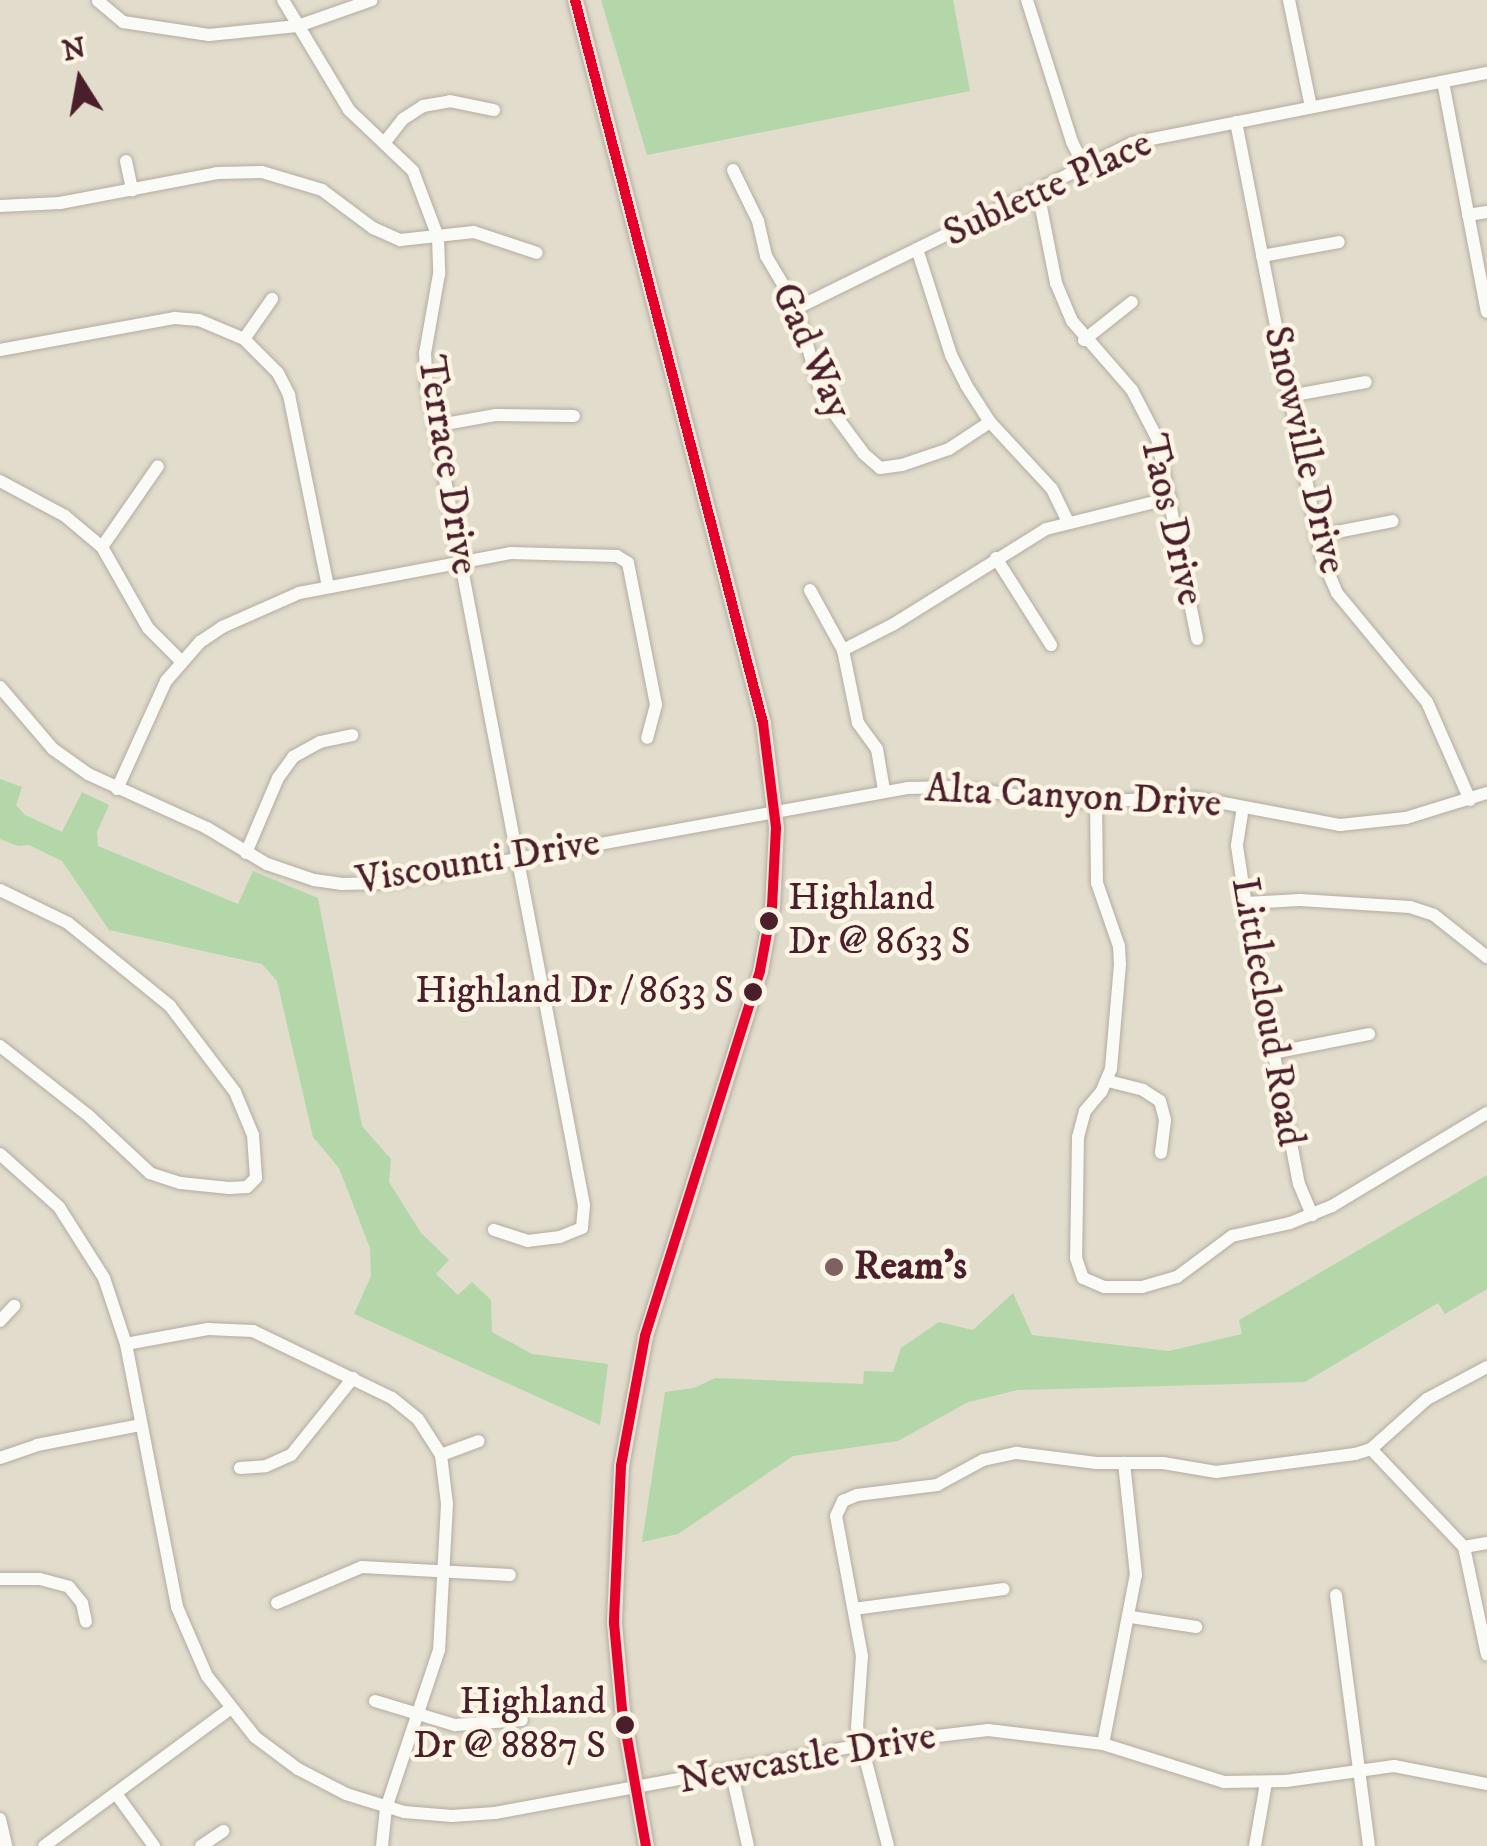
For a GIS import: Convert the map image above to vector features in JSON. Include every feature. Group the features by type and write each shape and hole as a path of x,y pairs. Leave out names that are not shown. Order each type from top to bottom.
{"main road":[{"path":"575,0 763,724 775,811 774,887 760,971 645,1336 628,1418 616,1518 614,1623 646,1846"}],"street":[{"name":"Terrace Drive","path":"283,0 339,96 385,142 423,190 438,237 438,290 424,353 434,426 519,858 584,1217 582,1228 539,1241 514,1238 494,1230"},
{"path":"98,1 122,22 190,35 298,26 372,0"},
{"path":"1026,0 1072,142 1086,168"},
{"path":"1289,0 1311,107"},
{"name":"Sublette Place","path":"797,308 1142,140 1487,73"},
{"path":"1443,82 1487,312"},
{"path":"385,142 403,119 423,106 450,101 494,110"},
{"name":"Snowville Drive","path":"1236,122 1316,536 1338,593 1427,702 1470,800"},
{"path":"126,161 132,190"},
{"name":"Gad Way","path":"732,170 758,221 766,256 797,308 808,353 830,408 880,468 949,449 990,422"},
{"path":"0,206 60,204 217,174 262,172 322,190 385,235 400,240 474,232 538,253"},
{"name":"Taos Drive","path":"1038,192 1056,283 1084,340 1132,390 1157,438 1198,639"},
{"path":"1468,215 1487,212"},
{"path":"1262,256 1340,242"},
{"path":"917,250 951,355 990,422 1041,475 1067,520"},
{"path":"244,339 272,300"},
{"path":"1084,340 1132,302"},
{"path":"0,350 175,318 199,320 244,339 278,373 290,395 328,586"},
{"path":"1289,396 1366,382"},
{"path":"434,426 496,415 574,416"},
{"path":"102,547 158,466"},
{"path":"0,481 65,516 102,547 148,628 180,661"},
{"path":"842,650 894,624 996,558 1067,520 1170,498"},
{"path":"1316,536 1393,522"},
{"path":"117,789 153,702 180,661 200,642 245,614 328,586 528,552 617,556 628,562 656,705 647,738"},
{"path":"996,558 1051,645"},
{"path":"810,590 842,650 858,723 877,749 884,790"},
{"name":"Viscounti Drive","path":"0,688 53,749 117,789 207,828 246,853 302,877 362,885 775,811"},
{"path":"246,853 278,778 293,756 320,742 352,734"},
{"name":"Alta Canyon Drive","path":"775,811 884,790 955,787 1047,801 1197,798 1340,825 1406,818 1487,793"},
{"path":"1096,802 1097,883 1120,954 1108,1081 1085,1112 1078,1137 1076,1258 1083,1278 1092,1285 1159,1284 1191,1270 1232,1236 1312,1215 1487,1113"},
{"name":"Littlecloud Road","path":"1243,807 1237,846 1246,903 1299,1184 1312,1215"},
{"path":"0,890 68,923 170,1006 240,1101 257,1161 253,1184 229,1188 180,1184 150,1173 90,1116 0,1046"},
{"path":"1246,903 1300,900 1410,908 1434,915 1487,957"},
{"path":"1273,1052 1369,1034"},
{"path":"1108,1081 1143,1090 1160,1101 1165,1120 1161,1154"},
{"name":"Newcastle Drive","path":"0,1154 59,1207 104,1278 126,1344 177,1607 206,1676 256,1737 298,1769 346,1794 386,1808 466,1815 635,1789 861,1744 988,1730 1102,1744 1224,1782 1266,1783 1356,1770 1414,1768 1487,1784"},
{"path":"0,1321 14,1306"},
{"path":"126,1344 208,1328 253,1331 402,1405 430,1435 441,1455 446,1493 439,1650 386,1808 382,1846"},
{"path":"888,1846 856,1712 862,1656 837,1507 857,1495 937,1485 968,1466 999,1455 1036,1453 1085,1462 1163,1463 1216,1472 1371,1449 1427,1399 1487,1367"},
{"path":"240,1468 266,1466 292,1455 353,1378"},
{"path":"0,1458 26,1448 141,1425"},
{"path":"441,1455 479,1441"},
{"path":"1371,1449 1464,1547 1487,1655"},
{"path":"1102,1744 1130,1617 1136,1553 1124,1463"},
{"path":"1464,1547 1487,1543"},
{"path":"276,1602 352,1569 444,1570 510,1576"},
{"path":"0,1579 56,1580 69,1587 82,1603 86,1622"},
{"path":"854,1609 1004,1589"},
{"path":"1336,1595 1369,1846"},
{"path":"1130,1617 1196,1627"},
{"path":"375,1701 418,1716 474,1726 522,1720"},
{"path":"44,1846 230,1709"},
{"path":"731,1770 748,1846"},
{"path":"1255,1846 1266,1783"},
{"path":"117,1795 154,1846"},
{"path":"0,1819 6,1846"},
{"path":"200,1846 223,1832"}],"green space":[{"path":"601,0 953,0 970,91 647,155"},
{"path":"0,779 22,787 16,805 25,815 62,832 82,792 109,805 97,832 98,846 238,904 253,871 318,898 362,1126 391,1159 389,1182 421,1233 449,1260 436,1274 458,1295 472,1282 491,1300 492,1332 532,1354 608,1364 600,1425 354,1314 371,1276 370,1248 339,1168 313,1137 277,981 262,964 109,930 62,861 29,845 18,846 0,839"},
{"path":"1487,1175 1487,1289 1445,1314 1438,1303 1305,1382 1018,1390 968,1402 898,1441 793,1456 678,1534 642,1542 665,1392 694,1388 715,1378 863,1384 864,1371 893,1372 901,1348 939,1322 973,1330 1013,1293 1032,1335 1169,1351 1242,1334 1239,1320"}],"transit line":[{"path":"575,0 763,723 776,828 772,906 760,971 645,1336 621,1466 614,1623 622,1709 646,1846"}],"place":[{"name":"Highland Dr @ 8633 S","path":"769,921"},
{"name":"Highland Dr / 8633 S","path":"753,992"},
{"name":"Ream's","path":"834,1267"},
{"name":"Highland Dr @ 8887 S","path":"625,1725"}]}
